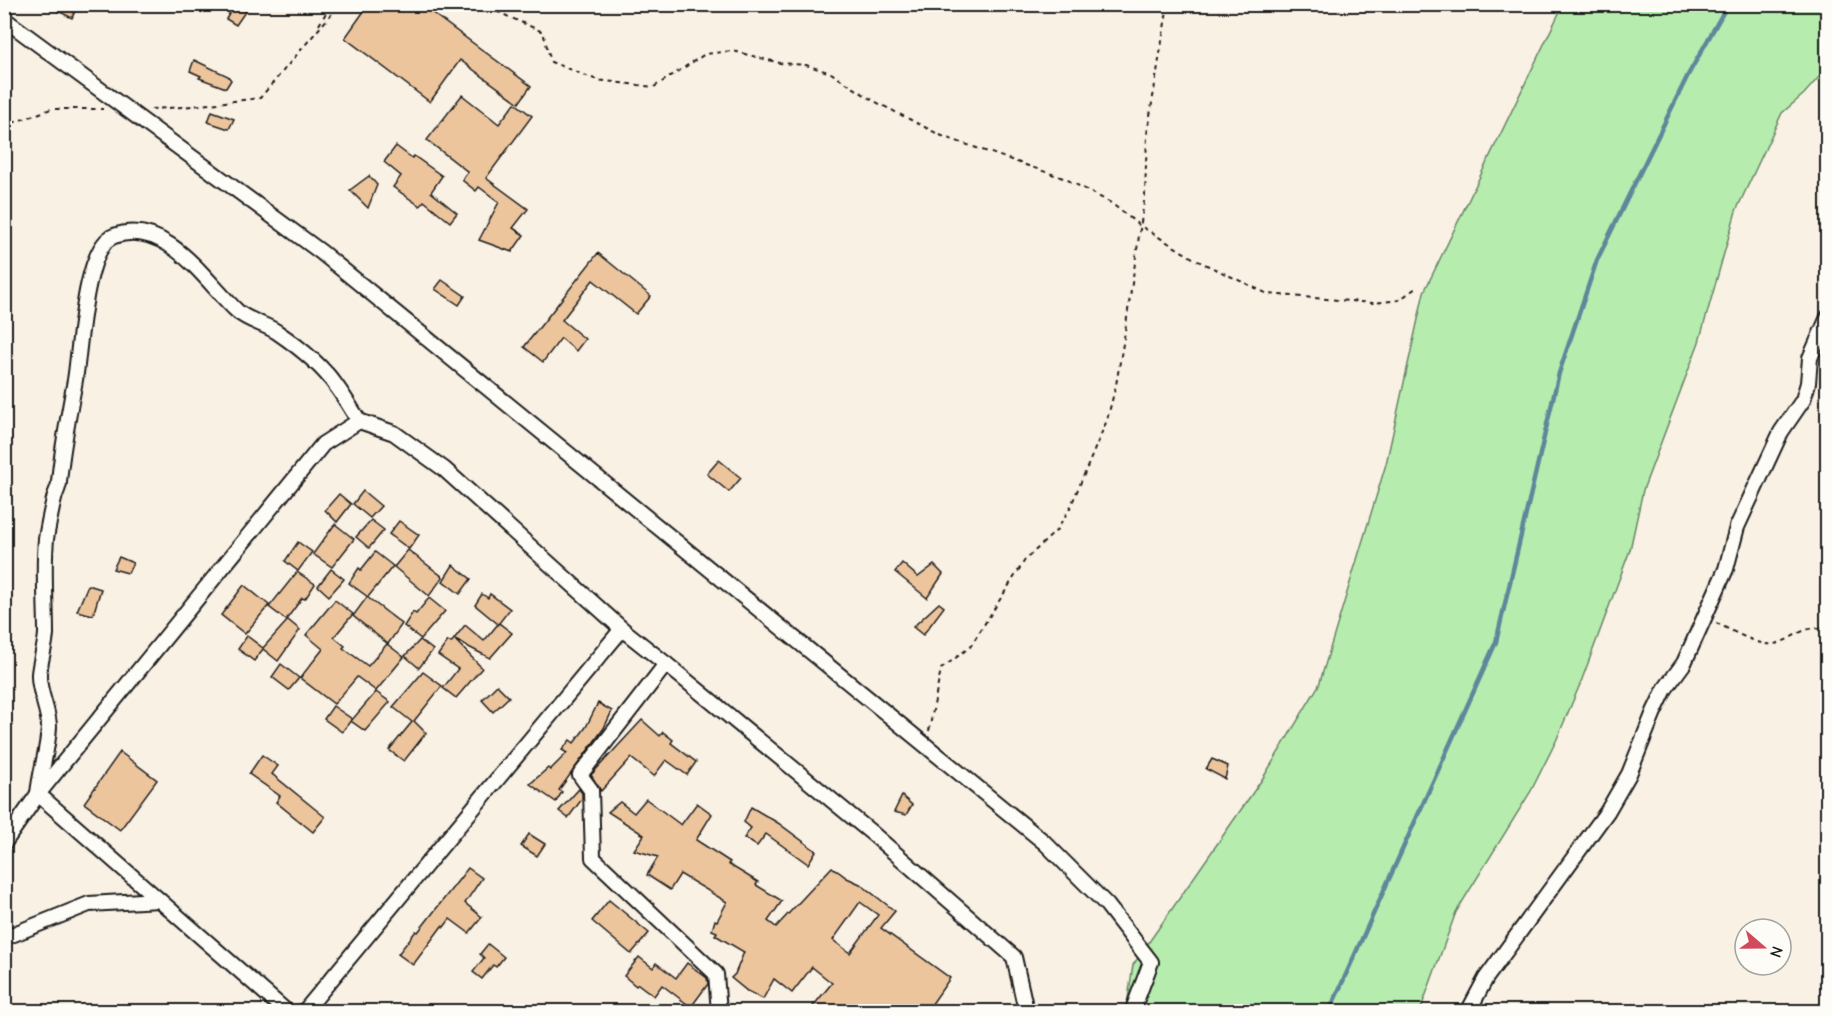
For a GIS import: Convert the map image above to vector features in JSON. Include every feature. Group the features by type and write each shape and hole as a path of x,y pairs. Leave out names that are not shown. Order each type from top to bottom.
{"street":[{"path":"4,19 321,252 1044,842 1107,905 1151,962 1132,1011"},
{"path":"38,794 49,725 39,676 46,634 44,582 46,538 54,496 59,483 58,470 63,456 69,404 75,379 85,296 97,257 104,245 112,236 138,231 150,235 183,254 239,313 275,330 309,356 337,386 359,421 394,433 444,470 622,629 873,834 1014,957 1025,1006 1023,1011"},
{"path":"1468,1011 1486,978 1612,802 1629,774 1665,688 1684,663 1705,618 1726,569 1737,527 1781,432 1803,400 1808,383 1810,358 1827,317"},
{"path":"4,843 38,794 323,444 359,421"},
{"path":"304,1011 622,629"},
{"path":"666,664 580,775 591,790 593,858 716,974 718,1011"},
{"path":"38,794 287,1011"},
{"path":"4,938 89,904 159,900"}],"path":[{"path":"316,30 331,4"},
{"path":"4,126 51,109 127,110 183,107 260,98 340,4"},
{"path":"480,4 543,32 551,62 597,80 654,87 705,54 733,51 780,63 806,65 831,73 874,101 942,136 1066,179 1111,203 1139,225 1196,260 1268,294 1373,303 1399,300 1416,288"},
{"path":"926,746 941,669 969,647 1025,561 1056,531 1070,508 1107,420 1120,362 1145,195 1147,134 1168,4"},
{"path":"1705,618 1763,644 1774,644 1805,629 1827,630"}],"green space":[{"path":"1563,5 1827,5 1827,68 1804,94 1782,113 1736,211 1699,342 1643,490 1630,550 1581,682 1556,741 1531,791 1456,912 1420,1011 1126,1012 1133,965 1263,778 1319,685 1386,464 1424,292"}],"building":[{"path":"44,4 78,4 72,18"},
{"path":"235,4 240,4 247,9 236,25 226,19"},
{"path":"369,4 420,4 531,86 519,103 460,60 430,102 345,38"},
{"path":"194,60 228,76 231,80 226,88 199,78 201,76 190,71"},
{"path":"462,95 499,124 515,103 532,116 486,178 528,209 513,228 524,235 512,252 479,240 499,202 479,187 476,191 462,180 468,172 427,140"},
{"path":"212,111 234,119 229,129 208,122"},
{"path":"396,146 442,176 431,192 457,213 450,222 424,201 420,206 393,187 401,176 384,162"},
{"path":"369,176 377,185 368,208 350,190"},
{"path":"598,253 651,296 636,314 593,280 562,320 585,339 576,351 561,338 543,362 524,347"},
{"path":"442,280 465,296 459,305 435,289"},
{"path":"719,460 741,478 729,492 707,474"},
{"path":"363,491 381,506 370,518 353,504"},
{"path":"339,494 351,504 337,522 325,510"},
{"path":"371,520 384,530 369,548 356,537"},
{"path":"399,521 419,535 409,549 389,534"},
{"path":"335,524 354,539 332,567 313,554"},
{"path":"298,542 312,552 298,571 285,561"},
{"path":"408,550 443,577 429,596 394,567"},
{"path":"375,552 393,566 368,597 349,583 359,568 361,570"},
{"path":"119,557 133,563 128,573 113,569"},
{"path":"902,563 918,577 934,565 943,574 927,598 895,572"},
{"path":"453,565 471,579 460,594 443,581"},
{"path":"331,569 344,579 329,596 318,586"},
{"path":"297,572 315,584 286,620 269,607"},
{"path":"88,585 101,589 93,615 77,611"},
{"path":"244,585 269,605 245,634 221,615"},
{"path":"482,594 488,598 490,594 510,609 499,623 512,633 490,658 455,640 482,668 456,698 443,688 458,669 438,655 448,641 451,643 465,625 484,641 498,624 475,605"},
{"path":"367,597 402,624 388,644 353,616"},
{"path":"429,598 445,611 421,639 404,626 413,612 416,614"},
{"path":"335,600 353,614 334,637 345,646 343,648 368,666 387,644 404,657 376,691 357,677 334,704 300,678 323,649 306,635"},
{"path":"939,603 944,607 923,635 913,627"},
{"path":"288,620 300,630 278,661 263,649 254,661 238,649 247,636 263,648"},
{"path":"420,640 433,650 419,668 405,656"},
{"path":"281,664 299,678 289,690 272,677"},
{"path":"423,672 442,686 414,721 426,733 404,761 389,750 412,722 393,707"},
{"path":"497,685 509,697 493,712 482,700"},
{"path":"376,692 390,702 365,731 351,721"},
{"path":"598,703 612,711 604,728 559,790 562,792 556,802 530,784 548,768 550,770 567,753 562,750 570,740 574,743 586,727"},
{"path":"333,706 352,719 342,732 324,719"},
{"path":"642,720 660,736 663,732 673,740 671,743 696,762 687,775 666,760 654,776 631,758 601,791 591,775"},
{"path":"120,752 157,780 120,830 84,803"},
{"path":"262,755 278,766 272,774 325,817 313,832 276,802 280,796 249,774"},
{"path":"1212,759 1228,766 1225,779 1206,769"},
{"path":"579,789 582,799 568,818 559,811"},
{"path":"902,796 912,805 906,815 894,812"},
{"path":"646,799 681,825 697,803 712,814 696,840 730,862 728,864 758,882 756,885 782,901 768,921 776,927 832,867 860,884 895,911 881,928 950,978 927,1011 809,1011 832,983 812,967 792,993 774,979 763,999 747,991 731,978 744,952 715,935 717,932 712,930 715,920 717,921 727,902 680,874 670,890 647,875 658,857 634,850 644,835 608,812 620,802 634,813","holes":["860,902 878,915 850,953 833,940"]},
{"path":"751,807 778,823 816,851 808,864 766,834 757,846 744,838 751,828 744,822"},
{"path":"529,834 545,844 537,856 521,846"},
{"path":"468,868 482,878 465,903 482,917 469,933 450,919 444,927 442,926 413,965 398,954"},
{"path":"609,900 649,933 631,954 592,921"},
{"path":"488,944 504,957 496,967 493,965 482,979 473,972 484,958 480,954"},
{"path":"639,957 653,968 656,963 676,978 687,963 707,978 708,984 691,1007 662,985 654,996 624,976"}],"waterway":[{"path":"1329,1012 1496,642 1559,373 1597,260 1688,75 1728,4"}]}
